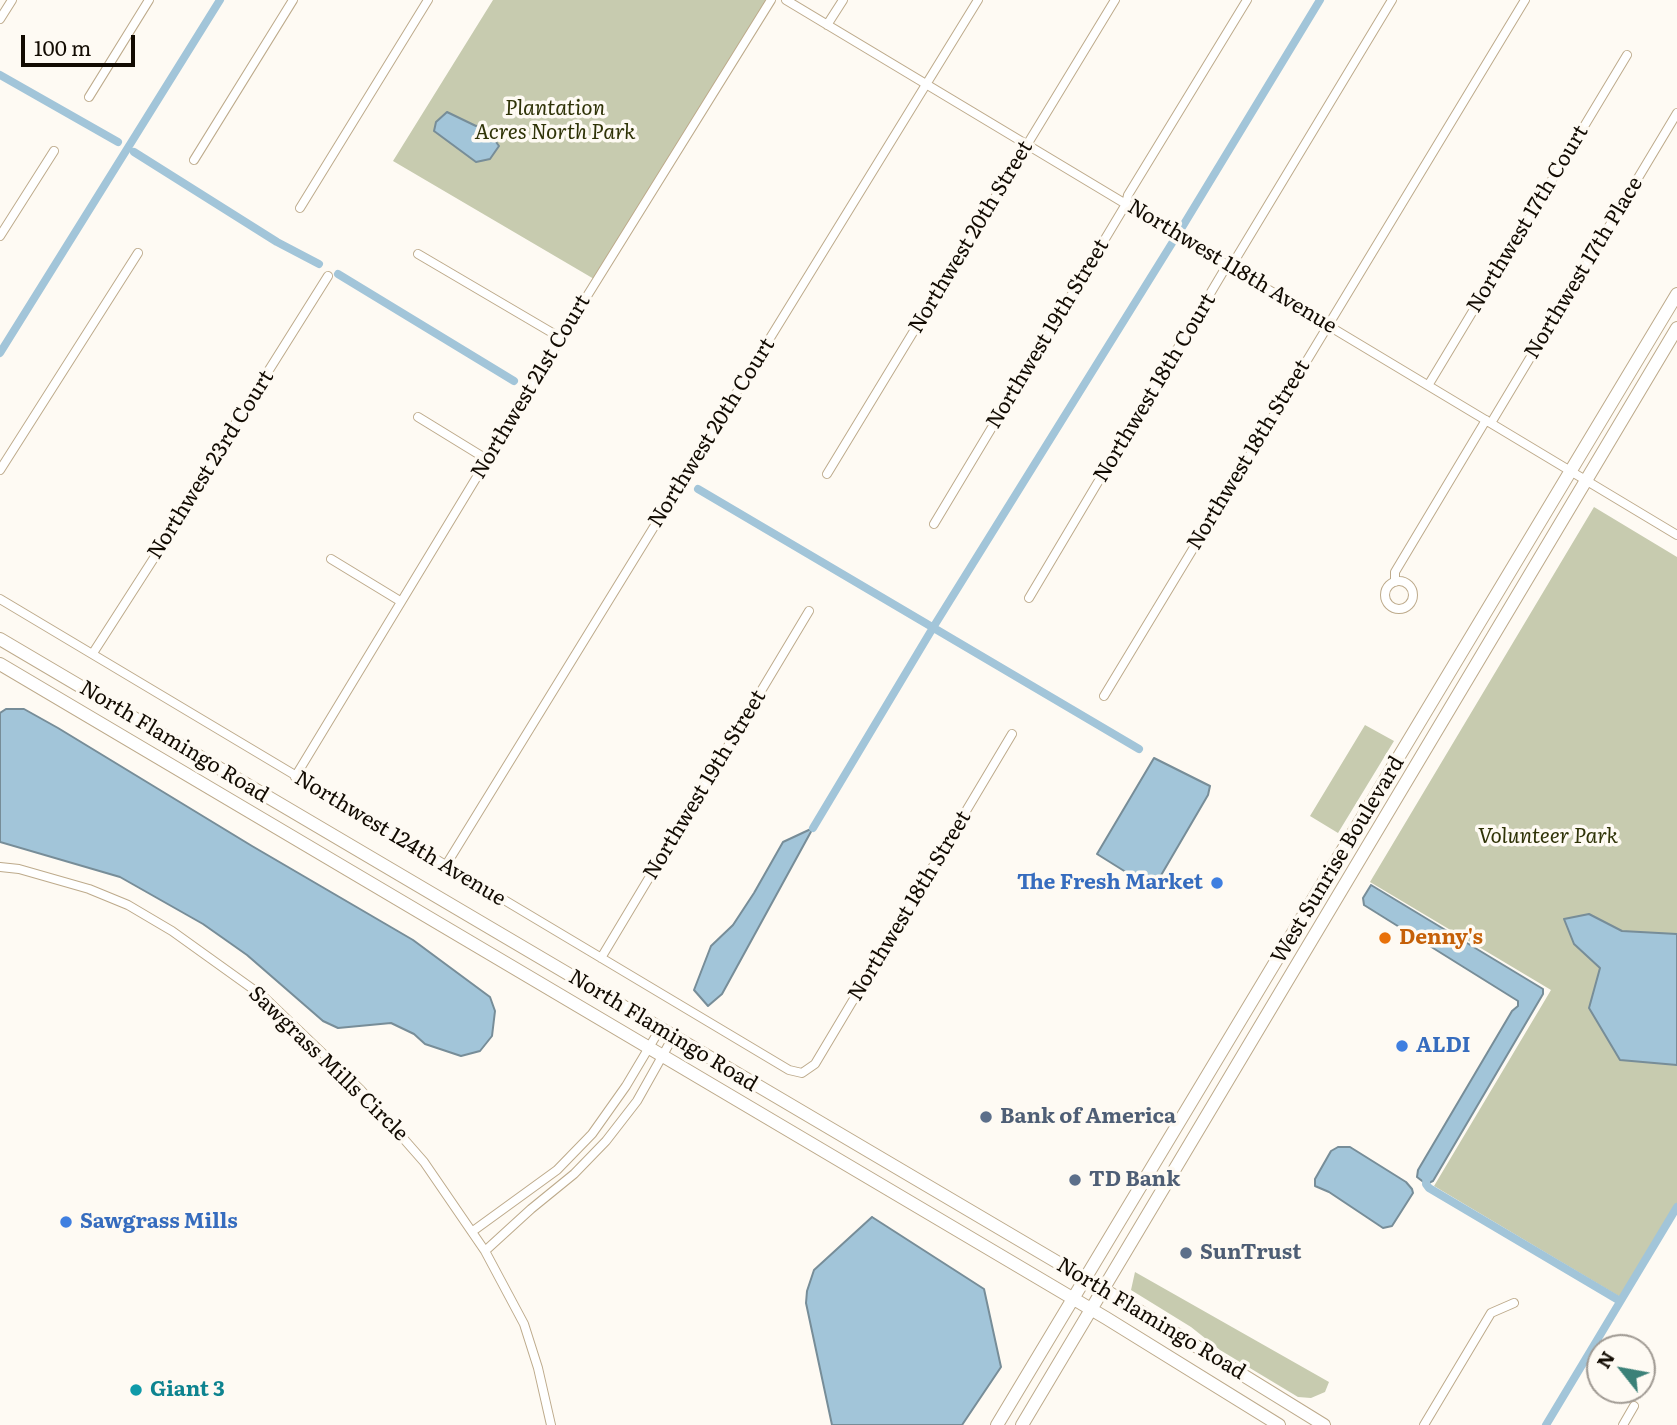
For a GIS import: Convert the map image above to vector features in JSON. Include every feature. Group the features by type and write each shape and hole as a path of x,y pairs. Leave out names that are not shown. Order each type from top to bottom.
{"highway":[{"name":"West Sunrise Boulevard","path":"997,1425 1677,294"},
{"name":"West Sunrise Boulevard","path":"1022,1425 1677,328"},
{"name":"North Flamingo Road","path":"0,639 1084,1278 1324,1425"},
{"name":"North Flamingo Road","path":"0,664 1091,1309 1279,1425"}],"street":[{"path":"0,19 12,0"},
{"path":"89,97 149,0"},
{"path":"194,160 293,0"},
{"path":"300,208 428,0"},
{"name":"Northwest 21st Court","path":"295,776 561,338 771,0"},
{"name":"Northwest 118th Avenue","path":"786,0 1677,534"},
{"path":"827,25 843,0"},
{"name":"Northwest 20th Court","path":"446,865 978,0"},
{"name":"Northwest 20th Street","path":"827,474 1115,0"},
{"name":"Northwest 19th Street","path":"934,524 1126,204 1128,195 1247,0"},
{"name":"Northwest 18th Court","path":"1029,598 1223,272 1392,0"},
{"name":"Northwest 18th Street","path":"1104,696 1525,0"},
{"name":"Northwest 17th Court","path":"1429,384 1627,55"},
{"name":"Northwest 17th Place","path":"1395,582 1395,572 1677,113"},
{"path":"0,236 54,151"},
{"path":"0,470 138,253"},
{"path":"418,254 561,338"},
{"name":"Northwest 23rd Court","path":"93,653 188,505 328,276"},
{"path":"418,417 488,460"},
{"path":"331,559 400,601"},
{"name":"Northwest 124th Avenue","path":"0,599 789,1070 802,1073"},
{"name":"Northwest 19th Street","path":"601,958 809,611"},
{"name":"Northwest 18th Street","path":"802,1073 815,1064 1012,734"},
{"name":"Sawgrass Mills Circle","path":"0,867 19,869 69,883 128,905 172,931 253,988 360,1089 410,1144 485,1251 524,1324 538,1368 551,1425"},
{"path":"473,1231 557,1170 592,1134 626,1086 660,1029"},
{"path":"485,1251 574,1174 606,1141 637,1101 673,1037"},
{"path":"1424,1425 1491,1313 1514,1303"},
{"path":"1623,1425 1634,1406"}],"green space":[{"name":"Plantation Acres North Park","path":"493,0 767,0 594,279 393,161"},
{"name":"Volunteer Park","path":"1594,507 1677,557 1677,1204 1622,1298 1434,1186 1551,990 1370,882"},
{"path":"1365,725 1394,741 1338,833 1310,816"},
{"path":"1135,1272 1329,1382 1325,1392 1311,1398 1298,1397 1220,1350 1191,1327 1131,1290"}],"water":[{"path":"447,112 476,126 482,125 499,146 490,159 476,162 434,131 436,122"},
{"path":"6,709 24,709 58,728 413,940 490,997 495,1011 492,1036 480,1051 461,1056 425,1044 414,1034 391,1023 338,1028 323,1021 247,955 203,924 120,877 0,842 0,713"},
{"path":"1154,758 1210,786 1208,795 1153,889 1097,854"},
{"path":"813,828 722,994 708,1006 694,990 711,946 733,925 783,842"},
{"path":"1371,885 1543,989 1543,994 1433,1181 1426,1184 1417,1177 1418,1170 1512,1011 1518,1006 1518,1001 1364,905 1363,898"},
{"path":"1589,914 1622,931 1677,934 1677,1065 1620,1060 1589,1008 1600,968 1574,944 1564,919"},
{"path":"1338,1147 1350,1147 1406,1182 1412,1189 1413,1193 1392,1226 1383,1228 1329,1192 1315,1186 1315,1179 1331,1151"},
{"path":"872,1217 984,1289 1001,1367 962,1425 832,1425 806,1303 807,1291 814,1270"}],"waterway":[{"path":"0,353 220,0"},
{"path":"1181,229 1320,0"},
{"path":"0,75 118,142"},
{"path":"134,152 277,242 319,264"},
{"path":"813,828 934,626 1174,240"},
{"path":"338,274 514,381"},
{"path":"698,489 1139,749"},
{"path":"1427,1173 1426,1184 1429,1188 1620,1301"},
{"path":"1546,1425 1677,1207"}],"place":[{"name":"The Fresh Market","path":"1217,883"},
{"name":"Denny's","path":"1385,938"},
{"name":"ALDI","path":"1402,1046"},
{"name":"Bank of America","path":"986,1117"},
{"name":"TD Bank","path":"1075,1180"},
{"name":"Sawgrass Mills","path":"66,1222"},
{"name":"SunTrust","path":"1186,1253"},
{"name":"Giant 3","path":"136,1390"}]}
